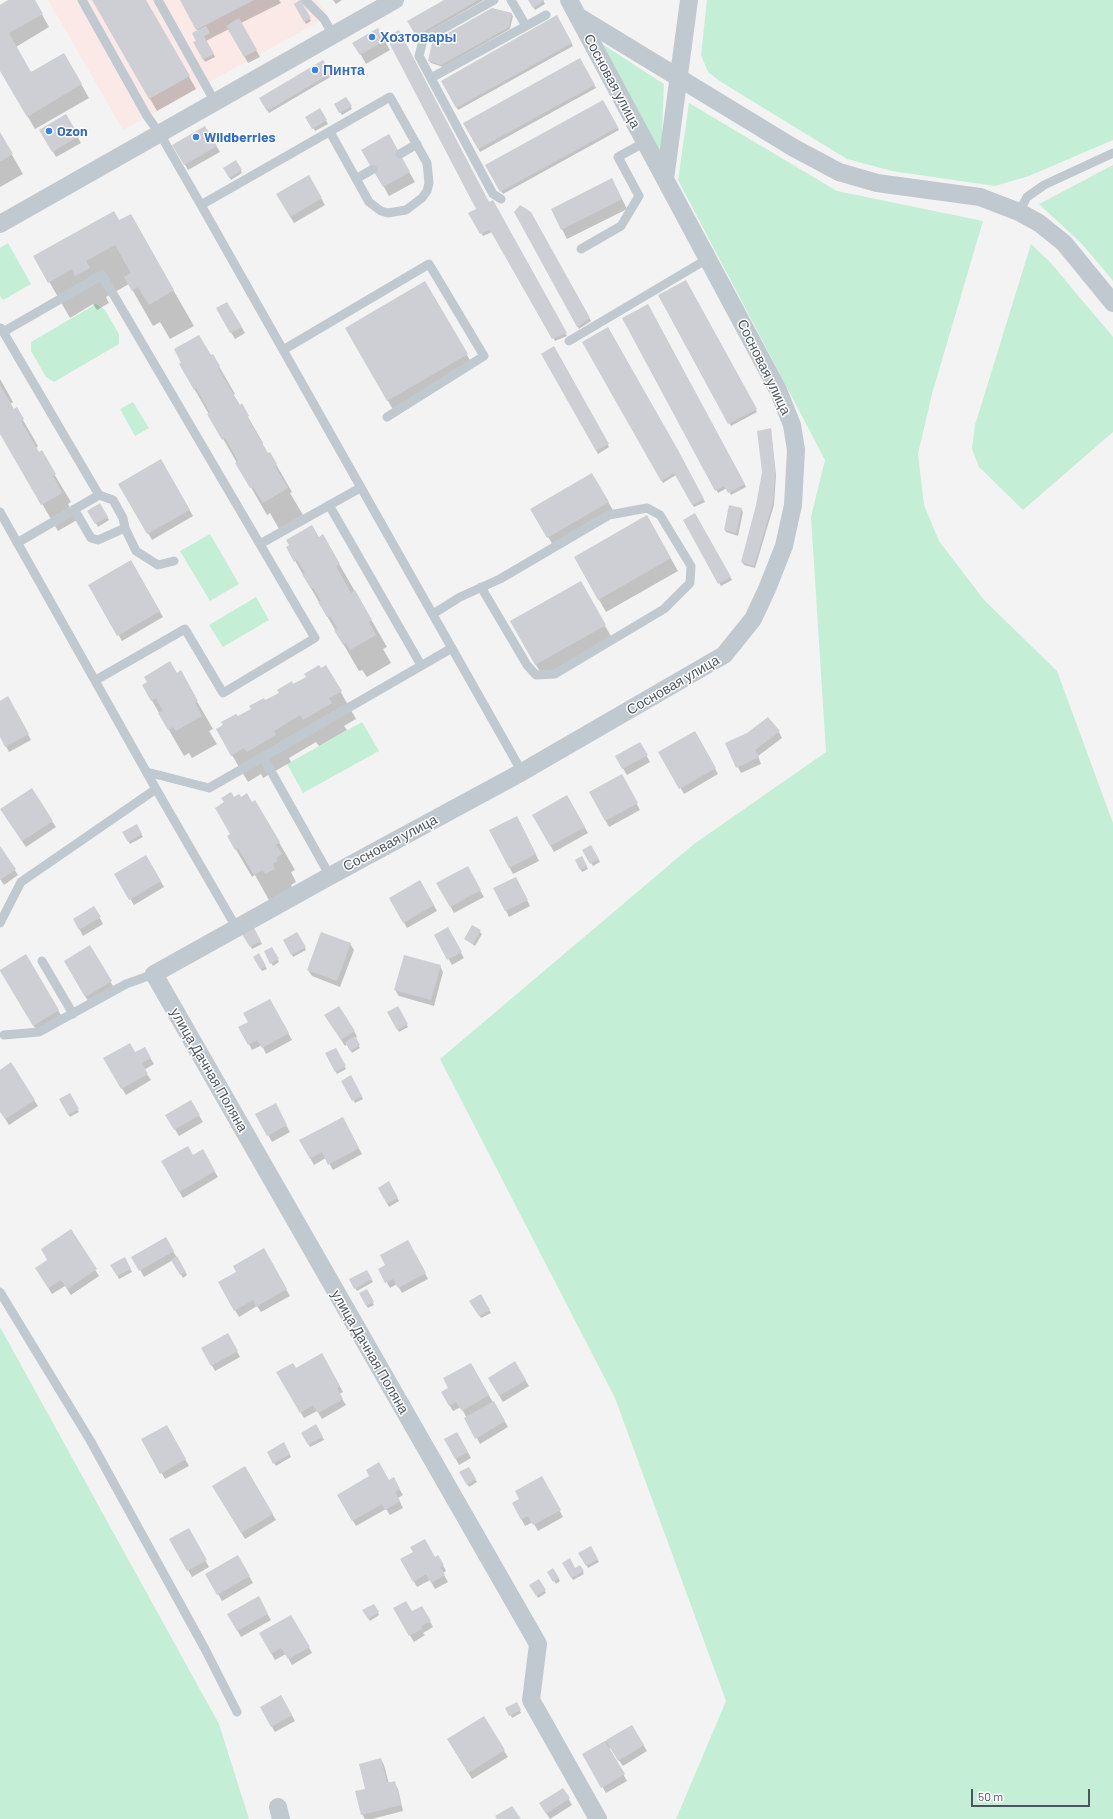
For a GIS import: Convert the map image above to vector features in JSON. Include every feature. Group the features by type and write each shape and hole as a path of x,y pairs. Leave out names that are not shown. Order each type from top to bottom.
{"street":[{"path":"0,224 395,0"},
{"name":"Сосновая улица","path":"236,927 522,772 724,656 753,619 784,546 793,505 796,450 792,425 778,390 709,258 569,0"},
{"path":"665,179 689,0"},
{"path":"578,17 794,148 839,172 877,183 980,197 1019,212 1039,223 1064,243 1113,303"},
{"path":"154,974 236,927"},
{"name":"улица Дачная Поляна","path":"154,974 538,1644 531,1700 598,1819"}],"lane":[{"path":"82,0 147,116 160,134 201,205 522,772"},
{"path":"158,0 215,102"},
{"path":"305,0 324,19 333,35"},
{"path":"494,0 423,40 419,56 493,194 501,199"},
{"path":"511,0 526,26"},
{"path":"431,78 546,14"},
{"path":"201,205 390,98 427,163 429,183 422,198 414,205 398,212 388,213 381,211 369,202 330,132"},
{"path":"581,249 621,226 639,196 618,157 645,142"},
{"path":"400,154 417,144"},
{"path":"1019,212 1027,197 1044,185 1113,152"},
{"path":"356,179 373,169"},
{"path":"569,341 709,258"},
{"path":"282,350 429,264 484,356 387,416"},
{"path":"96,680 186,629 223,693 315,638 102,275 2,329 99,495 113,500 123,518 125,528 136,551 158,565 174,561"},
{"path":"260,544 360,488"},
{"path":"17,543 99,495"},
{"path":"328,505 421,665"},
{"path":"433,614 460,597 481,587 500,578 609,515 647,508 660,515 691,566 690,583 664,609 555,674 536,675 527,665 481,587"},
{"path":"74,509 91,538 98,540 125,528"},
{"path":"0,512 96,680 156,789 236,927"},
{"path":"147,772 209,788 452,648"},
{"path":"263,757 330,876"},
{"path":"0,923 20,882 156,789"},
{"path":"42,961 73,1014"},
{"path":"4,1035 39,1032 126,984 154,974"},
{"path":"0,1292 90,1440 205,1648 237,1712"}],"shaded area":[{"path":"48,0 316,0 329,16 123,130"}],"green space":[{"path":"707,0 1113,0 1113,140 1029,176 995,186 892,171 847,159 721,82 708,72 701,55"},
{"path":"599,42 664,84 661,159"},
{"path":"689,103 837,191 983,221 932,394 918,454 924,505 939,541 984,600 1057,671 1113,823 1113,1819 676,1819 726,1701 615,1398 440,1059 694,844 826,752 811,517 825,460 678,180"},
{"path":"1113,165 1113,281 1082,244 1039,204"},
{"path":"8,243 31,284 3,300 0,296 0,248"},
{"path":"1031,244 1050,262 1113,337 1113,432 1023,510 979,467 972,449 975,425"},
{"path":"96,304 105,310 119,334 119,344 54,382 46,377 31,351 31,342"},
{"path":"133,402 149,428 135,436 120,409"},
{"path":"210,534 239,584 210,601 180,551"},
{"path":"256,597 269,620 223,647 209,625"},
{"path":"362,722 379,751 303,793 287,764"},
{"path":"0,1327 219,1724 249,1819 0,1819"}],"building":[{"path":"8,0 35,0 43,14 9,33 31,72 64,53 82,84 27,117 0,71 0,5"},
{"path":"92,0 146,0 190,76 149,99"},
{"path":"180,0 254,0 196,30"},
{"path":"300,0 311,18 304,22 294,4"},
{"path":"444,0 478,0 416,36 407,21"},
{"path":"528,0 544,0 544,1 533,8"},
{"path":"492,8 512,13 509,27 441,65 428,61 432,42"},
{"path":"557,15 572,43 456,108 441,81"},
{"path":"239,18 257,50 244,57 226,26"},
{"path":"206,26 210,33 204,36 214,54 203,60 193,42 196,41 192,33"},
{"path":"378,28 386,40 360,55 352,43"},
{"path":"399,30 489,202 493,200 567,333 552,339 490,230 480,234 468,213 476,209 386,37"},
{"path":"580,58 595,85 478,149 463,123"},
{"path":"323,60 331,73 267,111 259,98"},
{"path":"346,97 352,106 339,113 334,104"},
{"path":"603,100 618,127 500,192 485,165"},
{"path":"320,108 327,120 312,129 305,117"},
{"path":"66,114 79,136 52,152 39,130"},
{"path":"205,126 217,146 184,165 172,145"},
{"path":"0,132 13,154 0,162"},
{"path":"389,134 410,172 383,187 361,150"},
{"path":"236,160 242,170 229,178 223,168"},
{"path":"309,175 322,198 290,217 276,194"},
{"path":"612,178 622,199 561,230 551,209"},
{"path":"520,205 531,212 590,318 577,327 514,212"},
{"path":"114,211 119,220 131,214 174,290 149,305 138,287 132,291 124,277 131,273 115,245 86,261 90,268 75,276 72,269 48,283 33,256"},
{"path":"686,280 757,409 728,424 658,295"},
{"path":"425,281 468,354 387,401 345,328"},
{"path":"227,302 242,327 230,333 216,308"},
{"path":"648,304 745,484 728,493 724,486 715,491 622,318"},
{"path":"608,327 704,499 692,505 674,473 661,481 582,342"},
{"path":"199,335 211,355 213,354 220,366 218,368 240,405 242,403 249,416 247,417 268,453 270,452 277,464 275,466 288,488 263,503 253,487 250,488 235,463 238,461 225,438 222,440 207,414 210,413 196,388 194,390 179,364 181,363 174,349"},
{"path":"554,346 609,444 596,451 541,354"},
{"path":"0,385 14,409 17,407 24,419 21,421 39,452 42,450 56,474 53,476 62,493 41,505 0,434"},
{"path":"771,428 775,471 773,502 754,566 741,562 756,505 762,472 757,431"},
{"path":"161,459 190,510 147,534 118,484"},
{"path":"592,473 609,502 547,538 530,509"},
{"path":"100,503 108,517 95,524 87,511"},
{"path":"729,505 742,508 736,533 724,530"},
{"path":"695,513 731,577 718,584 683,520"},
{"path":"647,515 671,558 598,600 574,557"},
{"path":"312,525 319,537 323,534 340,564 336,566 351,593 355,590 372,620 369,622 376,635 350,650 346,643 343,645 334,630 337,628 330,616 327,617 318,602 321,601 313,588 311,589 302,574 305,573 297,560 294,562 286,547 289,545 286,540"},
{"path":"131,560 160,611 117,636 88,585"},
{"path":"581,581 606,625 535,665 510,621"},
{"path":"170,661 177,673 181,670 198,701 195,703 202,716 176,731 173,727 168,730 158,713 163,711 156,698 151,701 142,685 147,682 144,677"},
{"path":"319,665 321,668 326,665 342,691 329,698 332,703 303,720 300,715 274,731 276,735 247,752 244,748 231,756 216,729 223,725 221,722 236,714 238,716 251,709 249,706 264,698 265,700 279,693 277,690 292,681 293,684 306,677 304,674"},
{"path":"8,696 29,734 5,747 0,737 0,701"},
{"path":"768,717 780,731 755,750 759,757 736,768 725,743 747,733"},
{"path":"695,731 716,768 679,789 658,752"},
{"path":"640,742 648,755 622,769 615,756"},
{"path":"622,774 638,803 605,821 589,792"},
{"path":"32,788 53,821 22,841 0,809"},
{"path":"231,792 234,797 239,794 241,797 247,793 252,802 255,800 280,842 276,845 282,854 276,858 278,861 273,864 275,869 265,874 263,870 254,875 238,848 235,850 227,836 230,834 215,808 224,802 221,798"},
{"path":"567,795 585,827 550,846 532,815"},
{"path":"517,816 536,854 509,868 489,830"},
{"path":"137,824 142,834 128,842 122,832"},
{"path":"591,845 599,859 590,864 582,850"},
{"path":"0,846 16,869 0,880"},
{"path":"146,855 161,881 129,900 114,874"},
{"path":"582,856 587,866 580,870 575,860"},
{"path":"468,866 481,890 450,907 436,883"},
{"path":"516,877 528,900 505,911 493,888"},
{"path":"420,880 434,905 403,923 389,898"},
{"path":"94,906 101,917 79,930 73,919"},
{"path":"472,925 481,930 473,944 464,939"},
{"path":"253,926 261,941 250,947 241,933"},
{"path":"448,927 462,952 447,960 434,935"},
{"path":"297,932 306,947 291,955 283,940"},
{"path":"321,932 351,943 337,981 307,970"},
{"path":"90,945 112,981 85,997 64,961"},
{"path":"272,947 279,959 270,964 264,951"},
{"path":"259,953 266,966 260,969 253,957"},
{"path":"26,954 59,1010 33,1026 0,971"},
{"path":"404,955 441,965 431,1000 394,990"},
{"path":"270,999 289,1033 262,1048 257,1040 248,1045 238,1027 248,1022 243,1013"},
{"path":"339,1006 355,1031 341,1040 324,1015"},
{"path":"398,1006 408,1024 397,1030 387,1012"},
{"path":"355,1036 360,1045 350,1051 345,1042"},
{"path":"130,1043 135,1052 145,1047 151,1058 142,1063 148,1074 121,1089 103,1058"},
{"path":"336,1048 346,1066 335,1072 325,1053"},
{"path":"11,1062 35,1100 5,1119 0,1112 0,1070"},
{"path":"351,1075 362,1096 352,1101 341,1081"},
{"path":"70,1093 79,1109 68,1115 59,1099"},
{"path":"191,1100 200,1115 174,1130 165,1115"},
{"path":"276,1103 287,1125 267,1136 255,1114"},
{"path":"343,1117 359,1148 328,1165 322,1152 310,1159 299,1140"},
{"path":"188,1146 193,1155 203,1149 215,1171 179,1192 161,1161"},
{"path":"389,1181 398,1198 387,1204 378,1188"},
{"path":"71,1229 97,1269 67,1289 61,1280 48,1288 35,1268 47,1260 41,1249"},
{"path":"166,1237 174,1251 139,1271 131,1257"},
{"path":"408,1240 426,1273 398,1288 393,1279 385,1283 378,1269 385,1265 380,1255"},
{"path":"264,1248 287,1289 256,1307 253,1300 234,1311 218,1282 236,1272 233,1266"},
{"path":"177,1256 186,1272 180,1275 171,1260"},
{"path":"125,1257 131,1269 117,1276 110,1265"},
{"path":"367,1270 372,1279 354,1289 349,1279"},
{"path":"367,1289 374,1302 366,1306 359,1293"},
{"path":"481,1294 490,1310 479,1316 469,1301"},
{"path":"228,1333 238,1351 211,1366 201,1348"},
{"path":"322,1353 340,1386 337,1388 343,1399 318,1413 313,1405 300,1413 276,1372 293,1363 296,1368"},
{"path":"515,1361 526,1380 499,1396 488,1378"},
{"path":"471,1363 489,1395 462,1411 456,1402 449,1406 441,1392 448,1388 443,1378"},
{"path":"494,1401 505,1421 475,1439 464,1418"},
{"path":"316,1424 323,1437 308,1445 301,1433"},
{"path":"167,1425 186,1459 160,1474 141,1439"},
{"path":"457,1432 468,1452 455,1459 444,1439"},
{"path":"284,1442 290,1454 273,1464 267,1452"},
{"path":"379,1462 389,1480 394,1477 400,1489 395,1492 400,1501 385,1510 382,1504 352,1521 337,1495 369,1476 366,1470"},
{"path":"245,1466 273,1514 241,1533 212,1486"},
{"path":"469,1467 476,1479 467,1485 459,1472"},
{"path":"542,1476 561,1510 533,1525 528,1516 521,1520 512,1503 519,1499 515,1491"},
{"path":"189,1528 207,1560 187,1571 169,1539"},
{"path":"425,1539 435,1557 438,1555 444,1565 440,1567 445,1575 431,1583 426,1574 413,1582 400,1559 413,1552 410,1547"},
{"path":"591,1546 598,1559 586,1566 578,1553"},
{"path":"238,1555 250,1576 217,1595 205,1574"},
{"path":"570,1558 575,1568 580,1565 584,1571 571,1578 562,1563"},
{"path":"553,1568 559,1578 553,1582 547,1572"},
{"path":"539,1579 546,1590 536,1596 529,1585"},
{"path":"259,1596 268,1614 237,1631 227,1614"},
{"path":"406,1601 412,1611 422,1606 431,1621 421,1626 422,1629 409,1636 393,1608"},
{"path":"374,1604 379,1612 368,1619 362,1610"},
{"path":"291,1615 310,1647 288,1659 281,1648 271,1654 259,1633"},
{"path":"281,1695 292,1715 271,1727 260,1707"},
{"path":"517,1702 521,1710 509,1716 505,1708"},
{"path":"484,1716 505,1750 468,1773 447,1739"},
{"path":"632,1725 644,1745 618,1761 606,1740"},
{"path":"605,1741 625,1774 601,1788 582,1754"},
{"path":"381,1758 387,1783 395,1781 401,1805 361,1815 355,1791 365,1789 359,1764"},
{"path":"563,1788 570,1798 546,1814 539,1803"},
{"path":"512,1806 521,1819 497,1819 495,1816"}],"place":[{"name":"Хозтовары","path":"372,37"},
{"name":"Пинта","path":"315,70"},
{"name":"Ozon","path":"49,131"},
{"name":"Wildberries","path":"196,137"}]}
